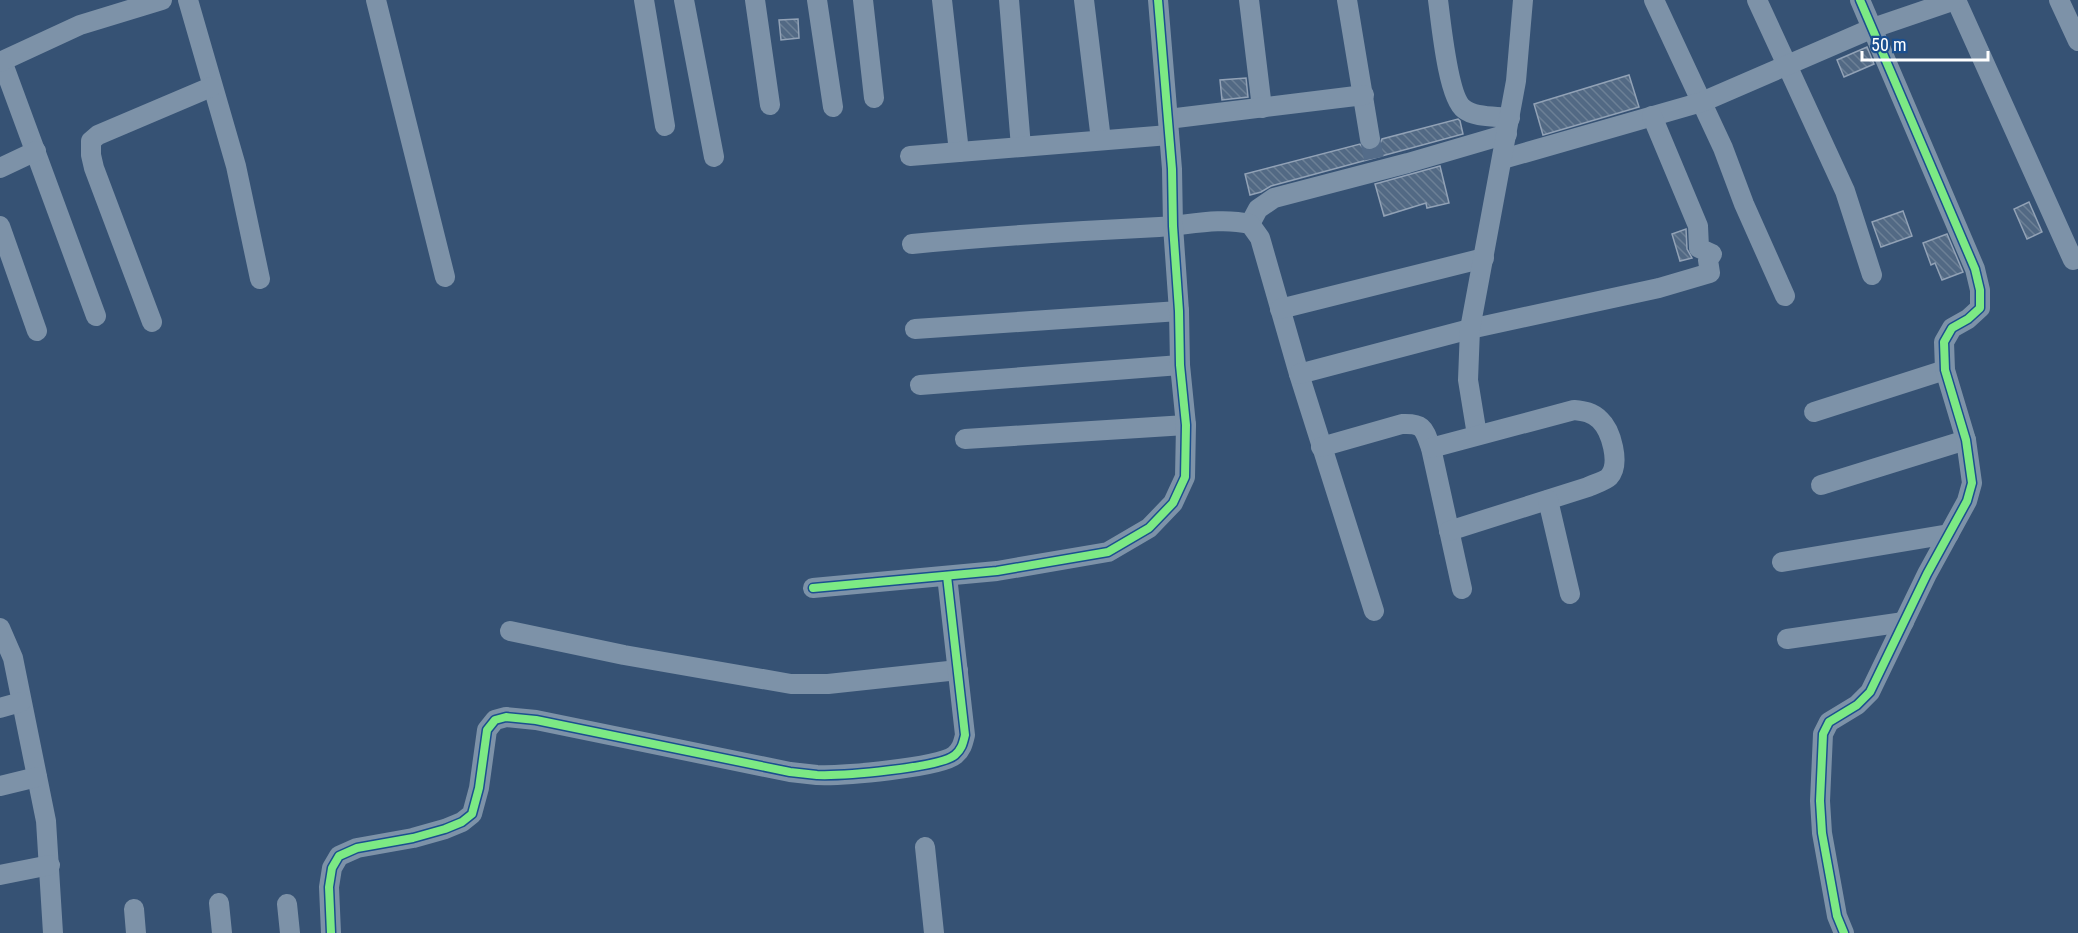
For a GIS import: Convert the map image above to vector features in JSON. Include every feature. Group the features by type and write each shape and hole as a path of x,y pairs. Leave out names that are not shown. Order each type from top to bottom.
{"street":[{"path":"96,316 1,61 80,26 162,0"},
{"path":"188,0 211,87 236,166 260,279"},
{"path":"376,0 445,277"},
{"path":"644,0 665,126"},
{"path":"684,0 714,157"},
{"path":"754,0 771,105"},
{"path":"817,0 833,107"},
{"path":"863,0 874,99"},
{"path":"942,0 959,152"},
{"path":"1009,0 1021,147"},
{"path":"1084,0 1101,140"},
{"path":"813,588 997,571 1108,552 1149,528 1173,503 1185,477 1186,425 1180,365 1172,169 1158,0"},
{"path":"1249,0 1262,108"},
{"path":"1347,0 1371,139"},
{"path":"1438,0 1446,59 1456,102 1464,110 1508,126"},
{"path":"1477,435 1468,380 1470,329 1516,81 1523,0"},
{"path":"1654,0 1723,148 1744,204 1785,296"},
{"path":"1757,0 1845,191 1872,275"},
{"path":"1844,933 1838,916 1822,833 1820,801 1823,734 1829,722 1857,705 1870,692 1927,574 1967,501 1972,483 1965,440 1945,370 1944,342 1952,328 1968,319 1980,308 1980,290 1975,269 1860,0"},
{"path":"1503,159 1702,102 1873,28 1956,0 2073,260 2078,258"},
{"path":"2059,0 2078,41"},
{"path":"152,322 94,168 91,141 98,135 211,87"},
{"path":"910,156 1101,140 1262,108 1364,95"},
{"path":"1299,374 1470,329 1659,288 1710,273 1708,260 1712,254 1699,248 1698,226 1652,116"},
{"path":"1250,224 1258,209 1274,198 1508,126"},
{"path":"0,168 36,152"},
{"path":"912,244 1011,234 1235,221 1250,224 1260,238 1321,447 1374,611"},
{"path":"0,226 37,331"},
{"path":"1280,309 1484,258"},
{"path":"915,329 1179,311"},
{"path":"920,385 1180,365"},
{"path":"1814,412 1945,370"},
{"path":"1431,448 1574,410 1589,412 1601,421 1611,440 1616,462 1609,477 1588,487 1449,531"},
{"path":"1321,447 1402,424 1415,424 1424,428 1431,448 1462,589"},
{"path":"965,439 1186,425"},
{"path":"1821,485 1965,440"},
{"path":"1548,500 1570,594"},
{"path":"1782,562 1949,534"},
{"path":"331,933 328,887 332,868 339,855 357,848 413,838 445,829 462,822 472,814 479,788 487,730 495,720 506,717 536,720 790,772 819,775 847,774 932,763 954,757 962,748 965,735 947,576"},
{"path":"1787,639 1904,622"},
{"path":"0,628 13,658 46,821 53,933"},
{"path":"510,631 636,657 791,684 828,684 958,670"},
{"path":"0,708 21,702"},
{"path":"0,786 37,777"},
{"path":"925,847 934,933"},
{"path":"0,875 50,865"},
{"path":"219,903 222,933"},
{"path":"287,904 290,933"},
{"path":"134,909 136,933"}],"building":[{"path":"798,19 799,38 781,40 779,20"},
{"path":"1867,47 1874,64 1844,77 1837,60"},
{"path":"1629,75 1639,107 1543,135 1534,104"},
{"path":"1246,78 1248,97 1222,100 1220,80"},
{"path":"1458,119 1463,134 1271,186 1250,195 1245,174 1360,144 1365,150 1373,151 1378,148 1382,139"},
{"path":"1440,166 1449,203 1427,208 1426,203 1384,216 1375,184"},
{"path":"2029,202 2042,232 2027,239 2014,209"},
{"path":"1903,211 1912,236 1881,247 1872,222"},
{"path":"1686,229 1687,249 1692,258 1680,261 1672,234"},
{"path":"1947,234 1963,272 1942,280 1935,263 1931,265 1923,243"}],"tunnel":[{"path":"1370,139 1375,164"}],"cycle path":[{"path":"813,588 997,571 1108,552 1149,528 1173,503 1185,477 1186,425 1180,365 1172,169 1158,0"},
{"path":"1844,933 1837,916 1822,833 1820,801 1823,734 1829,722 1857,705 1870,692 1927,574 1967,501 1972,483 1966,440 1945,370 1944,342 1952,328 1968,319 1980,308 1980,290 1975,269 1860,0"},
{"path":"331,933 329,887 332,868 339,856 357,848 413,838 445,829 462,822 472,814 479,788 487,730 495,720 506,717 536,720 790,772 817,775 867,773 911,767 946,760 955,755 961,748 965,735 947,576"}]}
